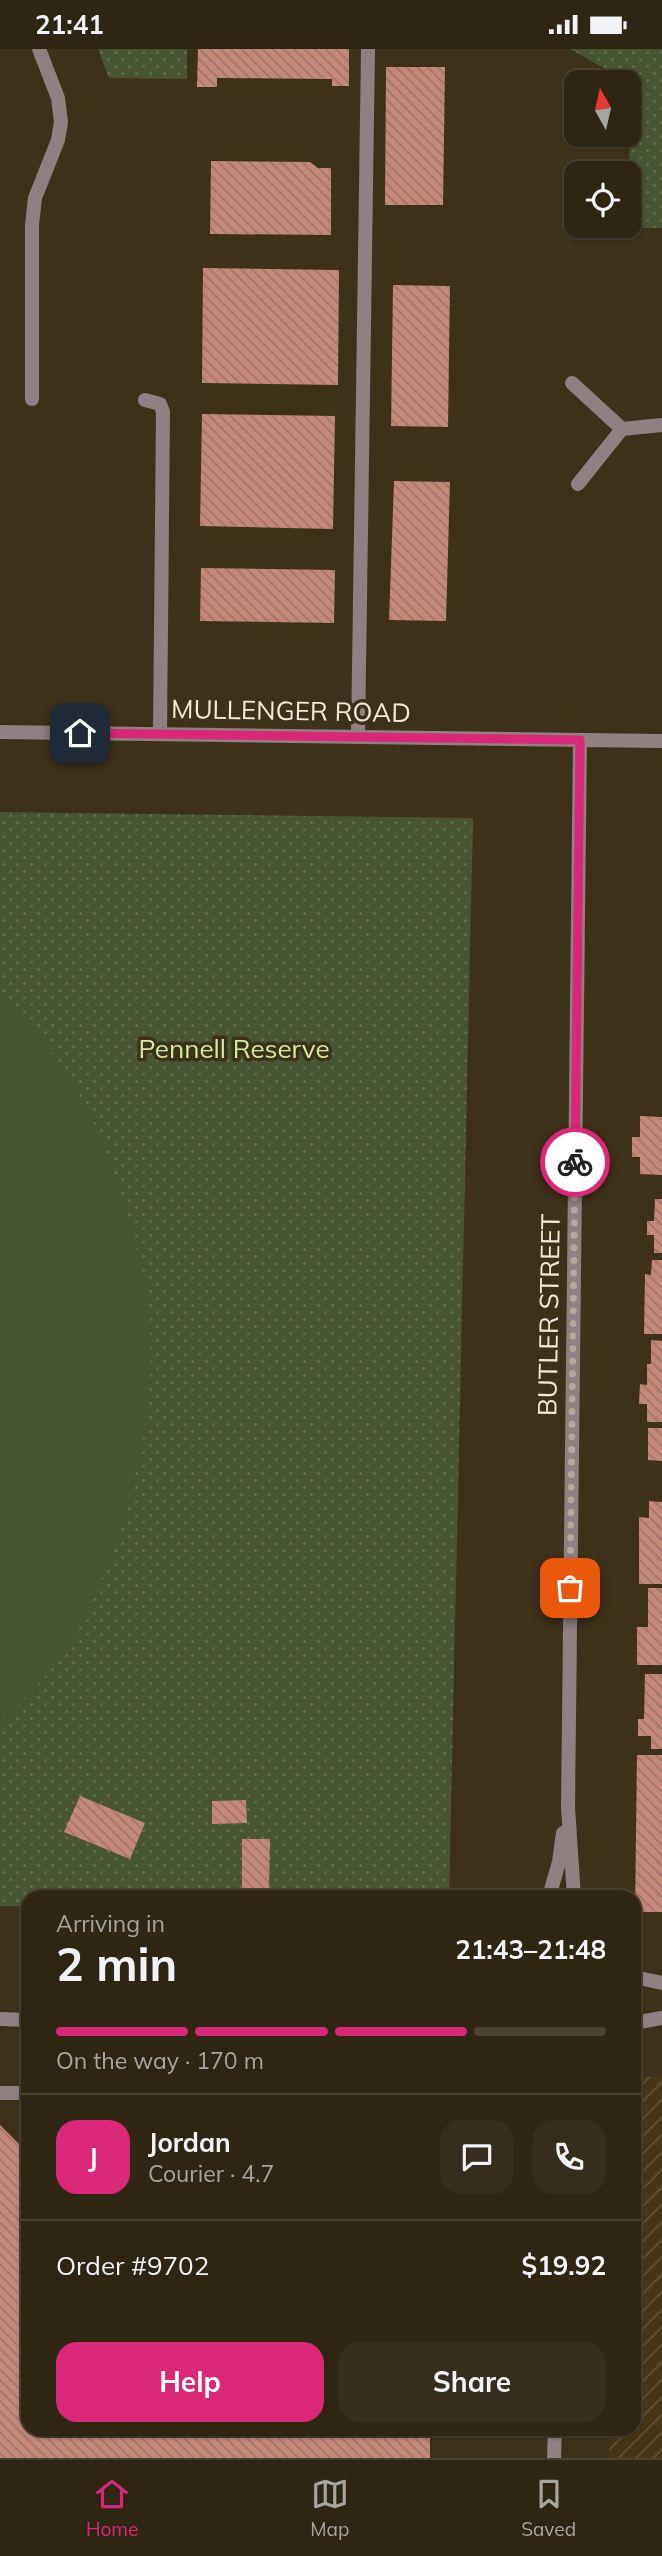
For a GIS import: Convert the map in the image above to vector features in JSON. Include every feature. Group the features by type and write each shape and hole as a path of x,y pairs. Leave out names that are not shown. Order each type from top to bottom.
{"street":[{"path":"32,399 32,225 35,198 58,140 61,123 58,98 39,49"},
{"path":"358,737 368,49"},
{"path":"572,383 622,429"},
{"path":"145,400 160,404 163,412 160,734"},
{"path":"578,484 622,429 662,425"},
{"name":"MULLENGER ROAD","path":"0,732 662,741"},
{"name":"BUTLER STREET","path":"574,1890 568,1807 580,740"},
{"name":"BUTLER STREET","path":"551,1890 559,1862 568,1807"},
{"path":"641,1978 662,1983"},
{"path":"641,2022 662,2018"},
{"path":"0,2019 21,2020"},
{"path":"0,2093 21,2093"},
{"path":"554,2458 555,2436"}],"shaded area":[{"path":"641,2077 662,2077 662,2458 609,2458 610,2436 641,2436"}],"green space":[{"path":"98,49 187,49 187,79 109,78"},
{"path":"570,49 662,49 662,228 641,228 641,161 629,161 630,147 641,147 641,70 607,70"},
{"name":"Pennell Reserve","path":"0,812 473,818 449,1890 21,1890 21,1906 0,1906"},
{"path":"0,995 22,1016 59,1062 89,1113 101,1140 112,1167 142,1269 149,1314 150,1355 143,1439 134,1482 108,1564 91,1603 57,1662 0,1723"}],"building":[{"path":"198,49 349,49 349,86 332,86 332,79 217,78 217,87 197,87"},
{"path":"386,67 445,67 443,205 385,205"},
{"path":"211,161 310,162 318,168 331,168 331,235 210,234"},
{"path":"203,268 339,270 338,385 202,383"},
{"path":"393,285 450,286 448,427 391,426"},
{"path":"202,414 335,416 333,529 200,526"},
{"path":"394,481 450,482 446,621 389,620"},
{"path":"201,568 335,570 334,623 200,621"},
{"path":"640,1116 662,1117 662,1175 640,1174 640,1157 632,1157 632,1137 640,1137"},
{"path":"655,1199 662,1199 662,1253 654,1253 654,1235 647,1235 647,1221 654,1221"},
{"path":"652,1260 662,1260 662,1334 644,1334 645,1274 651,1275"},
{"path":"651,1340 662,1341 662,1422 647,1422 647,1404 639,1404 640,1384 647,1385 647,1364 651,1364"},
{"path":"648,1428 662,1428 662,1461 648,1460"},
{"path":"649,1501 662,1502 662,1584 639,1584 639,1517 649,1518"},
{"path":"648,1588 662,1588 662,1665 637,1665 637,1627 648,1627"},
{"path":"645,1674 662,1674 662,1749 651,1749 651,1736 638,1736 638,1719 644,1719"},
{"path":"637,1755 662,1755 662,1912 641,1912 641,1890 635,1890"},
{"path":"80,1796 145,1823 130,1859 64,1832"},
{"path":"246,1800 247,1823 212,1824 212,1801"},
{"path":"242,1839 270,1839 269,1889 242,1888"},
{"path":"0,2125 21,2146 21,2436 430,2436 430,2458 0,2458"}],"way so far":[{"path":"570,1588 575,1162"}],"route":[{"path":"80,733 580,740 575,1162"}]}
